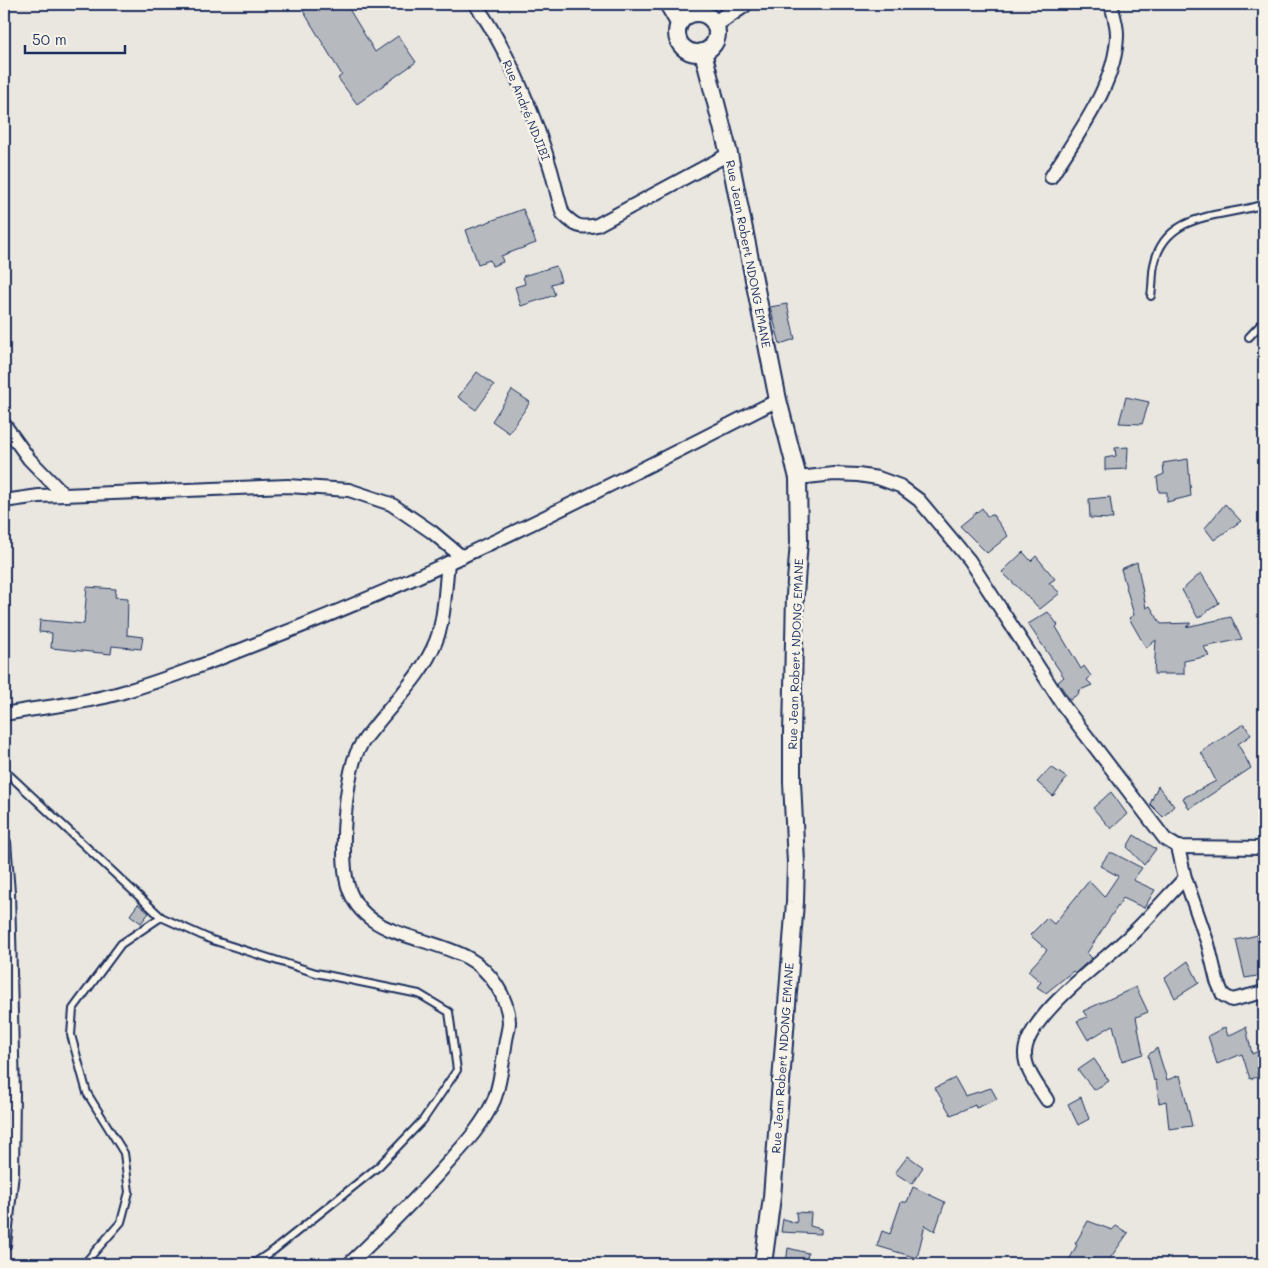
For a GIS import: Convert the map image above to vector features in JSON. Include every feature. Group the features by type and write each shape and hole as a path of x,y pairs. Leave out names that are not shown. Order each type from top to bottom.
{"street":[{"name":"Rue André NDJIBI","path":"474,4 505,54 541,140 563,214 572,223 584,228 597,226 729,154"},
{"path":"668,4 679,23"},
{"path":"1051,177 1087,119 1110,73 1116,51 1117,32 1111,4"},
{"path":"694,8 707,15 715,24 717,31 714,44 703,52 692,53 680,44 677,34 679,23 694,8"},
{"path":"715,24 739,8"},
{"name":"Rue Jean Robert NDONG EMANE","path":"703,52 729,154 778,400 798,478 799,541 795,595 792,744 796,863 795,902 772,1197 763,1264"},
{"path":"4,714 119,693 211,662 341,611 462,557 778,400"},
{"path":"4,424 29,459 64,495"},
{"path":"798,478 834,474 878,478 900,486 919,500 969,560 1063,705 1165,839 1178,846 1233,849 1264,848"},
{"path":"4,500 39,496 288,486 349,490 391,504 432,532 462,557"},
{"path":"348,1264 409,1206 473,1134 486,1115 495,1098 509,1022 503,997 488,972 462,955 384,928 365,914 349,893 345,870 344,838 348,787 354,758 370,732 405,692 433,647 441,616 448,563"},
{"path":"4,842 8,893 13,1094 12,1173 4,1245"},
{"path":"1178,846 1184,878 1208,944 1217,981 1223,995 1232,1000 1264,992"},
{"path":"1047,1100 1029,1070 1025,1052 1030,1035 1046,1012 1134,932 1184,878"}],"lane":[{"path":"1151,296 1154,264 1170,233 1183,224 1199,218 1264,204"},
{"path":"1249,337 1264,321"},
{"path":"4,770 161,917 212,940 316,973 419,994 449,1012 457,1070 423,1120 379,1166 274,1250 253,1264"},
{"path":"84,1264 121,1222 129,1192 124,1153 87,1093 71,1035 73,1009 121,944 161,917"}],"building":[{"path":"299,4 346,4 375,52 398,36 416,62 357,104 338,78 342,75"},
{"path":"523,209 536,243 501,256 503,262 492,266 490,260 478,264 466,230"},
{"path":"556,266 561,281 551,284 555,295 521,306 515,287 525,284 523,276"},
{"path":"787,304 795,339 780,344 770,307"},
{"path":"477,372 494,385 476,410 458,397"},
{"path":"512,390 530,402 509,433 492,421"},
{"path":"1126,397 1149,402 1142,424 1119,423"},
{"path":"1128,447 1127,469 1105,470 1105,458 1116,456 1115,448"},
{"path":"1188,459 1191,496 1167,502 1167,492 1159,492 1157,477 1164,474 1163,463"},
{"path":"1110,497 1113,519 1090,518 1089,499"},
{"path":"1225,504 1241,521 1214,540 1205,528"},
{"path":"982,508 987,516 993,515 1008,536 987,553 960,526"},
{"path":"1023,552 1031,561 1036,556 1055,579 1049,583 1060,593 1040,609 1002,572"},
{"path":"1137,562 1146,608 1150,606 1161,624 1191,623 1186,627 1231,617 1242,639 1204,647 1209,656 1184,661 1184,674 1154,674 1156,640 1146,648 1129,618 1134,615 1121,569"},
{"path":"1201,573 1219,603 1198,618 1182,590"},
{"path":"87,587 116,589 115,597 128,598 127,635 143,637 141,649 112,646 111,654 51,648 52,633 39,632 40,620 84,624"},
{"path":"1048,612 1058,625 1056,627 1081,669 1084,666 1091,676 1087,680 1092,685 1078,691 1079,693 1070,700 1058,682 1064,677 1028,624"},
{"path":"1244,724 1251,735 1238,744 1251,768 1189,809 1183,798 1216,781 1201,752"},
{"path":"1051,767 1067,778 1053,796 1037,782"},
{"path":"1158,786 1174,806 1163,817 1150,804"},
{"path":"1111,792 1127,814 1111,829 1093,808"},
{"path":"1134,835 1156,849 1144,865 1127,847"},
{"path":"1109,853 1113,853 1142,868 1133,880 1155,890 1144,908 1123,898 1087,953 1092,958 1075,973 1073,971 1046,993 1037,987 1041,982 1028,971 1047,950 1030,935 1047,918 1054,924 1089,881 1104,897 1118,876 1100,866"},
{"path":"138,904 149,913 141,923 130,915"},
{"path":"1262,934 1264,940 1264,975 1245,978 1236,940"},
{"path":"1188,961 1199,983 1175,998 1165,978"},
{"path":"1136,987 1148,1012 1136,1017 1143,1054 1122,1061 1113,1025 1088,1040 1077,1021 1087,1017 1083,1011"},
{"path":"1225,1027 1228,1036 1246,1027 1252,1054 1264,1048 1264,1070 1257,1073 1258,1077 1250,1079 1242,1054 1217,1064 1208,1036"},
{"path":"1157,1048 1167,1080 1180,1075 1192,1126 1169,1129 1166,1101 1159,1103 1156,1080 1154,1081 1148,1055"},
{"path":"1094,1059 1109,1081 1094,1090 1078,1070"},
{"path":"955,1078 965,1096 991,1088 997,1099 976,1108 975,1105 951,1115 935,1088"},
{"path":"1081,1097 1089,1119 1078,1125 1068,1104"},
{"path":"908,1156 923,1167 912,1184 895,1173"},
{"path":"913,1187 945,1202 935,1231 925,1225 917,1258 877,1246 882,1231 890,1234 901,1202 907,1202"},
{"path":"796,1212 811,1213 810,1226 821,1229 821,1234 781,1232 783,1219 797,1223"},
{"path":"1088,1221 1112,1230 1116,1226 1128,1233 1106,1264 1067,1264 1077,1245 1075,1244"},
{"path":"788,1248 808,1253 806,1264 786,1264"}]}
